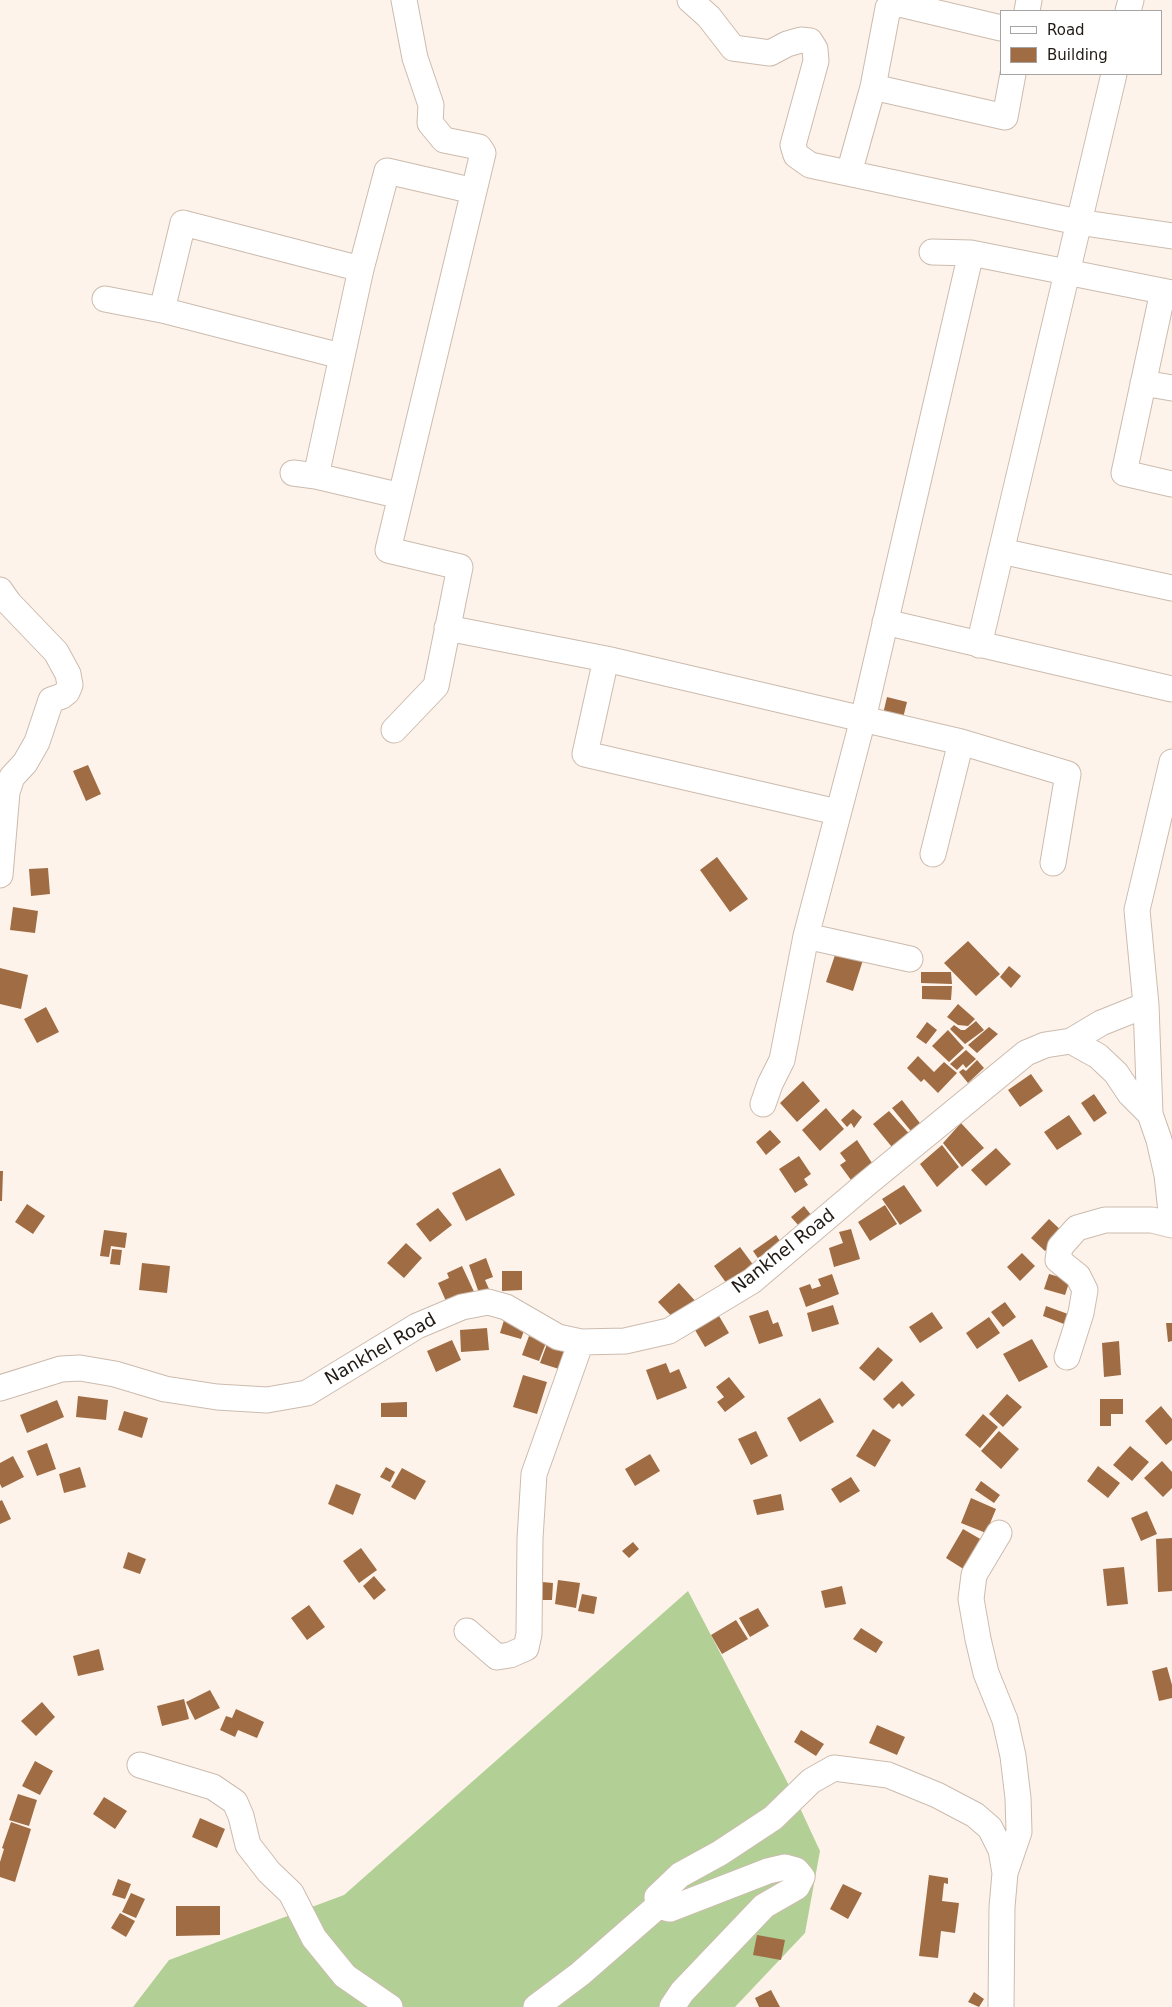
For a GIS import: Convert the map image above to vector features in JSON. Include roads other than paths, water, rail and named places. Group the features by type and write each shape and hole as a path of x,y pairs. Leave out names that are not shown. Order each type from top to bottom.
{"street":[{"path":"394,730 436,686 460,568 388,550 483,154 479,147 444,140 430,123 432,104 415,58 404,0"},
{"path":"690,0 710,17 733,48 770,52 801,40 810,41 815,49 816,61 793,145 796,155 810,165 1078,222 1172,236"},
{"path":"849,173 873,87 888,8 900,4 1000,28"},
{"path":"873,87 1004,117 1013,75"},
{"path":"979,645 1114,75"},
{"path":"401,496 305,474 341,356 361,269 387,171 474,191"},
{"path":"162,310 183,224 361,269"},
{"path":"932,252 971,254 1168,292 1144,383 1124,473 1172,484"},
{"path":"764,1104 770,1084 782,1060 806,936 837,812 863,719 971,254"},
{"path":"105,299 162,310 341,356"},
{"path":"1144,383 1172,388"},
{"path":"1001,551 1172,588"},
{"path":"0,590 9,603 56,652 68,674 70,685 67,692 62,696 51,700 37,742 25,763 12,777 7,792 0,875"},
{"path":"885,622 1172,689"},
{"path":"447,628 606,659 961,742 1068,774 1053,863"},
{"path":"606,659 585,754 837,812"},
{"path":"933,854 961,742"},
{"path":"1172,762 1137,910 1146,1005 1150,1114 1159,1140 1167,1175 1172,1221"},
{"path":"806,936 910,959"},
{"path":"1146,1005 1101,1023 1071,1041 1098,1056 1116,1073 1130,1094 1150,1114"},
{"name":"Nankhel Road","path":"0,1388 61,1370 80,1368 116,1374 165,1389 217,1397 267,1400 307,1393 417,1326 462,1307 488,1302 506,1307 558,1337 581,1342 624,1341 669,1331 752,1281 865,1185 1026,1053 1045,1045 1071,1041"},
{"path":"1067,1357 1082,1313 1085,1290 1078,1276 1058,1260 1060,1247 1077,1228 1105,1220 1152,1220 1172,1225"},
{"path":"467,1631 497,1656 510,1655 526,1648 529,1634 530,1538 534,1474 581,1342"},
{"path":"999,1533 974,1575 971,1599 986,1673 1004,1720 1017,1789 1019,1832 1005,1873"},
{"path":"140,1765 213,1787 235,1802 241,1816 248,1845 269,1872 291,1893 314,1938 345,1976 390,2007"},
{"path":"658,1906 657,1897 680,1875 720,1854 773,1818 811,1781 834,1768 888,1775 937,1795 975,1815 990,1828 1002,1850 1005,1873 1002,1907 1001,2007"},
{"path":"658,1906 670,1909 768,1871 785,1867 796,1870 802,1877 797,1887 764,1906 682,1992 672,2007"},
{"path":"536,2007 580,1974 658,1906"}]}
